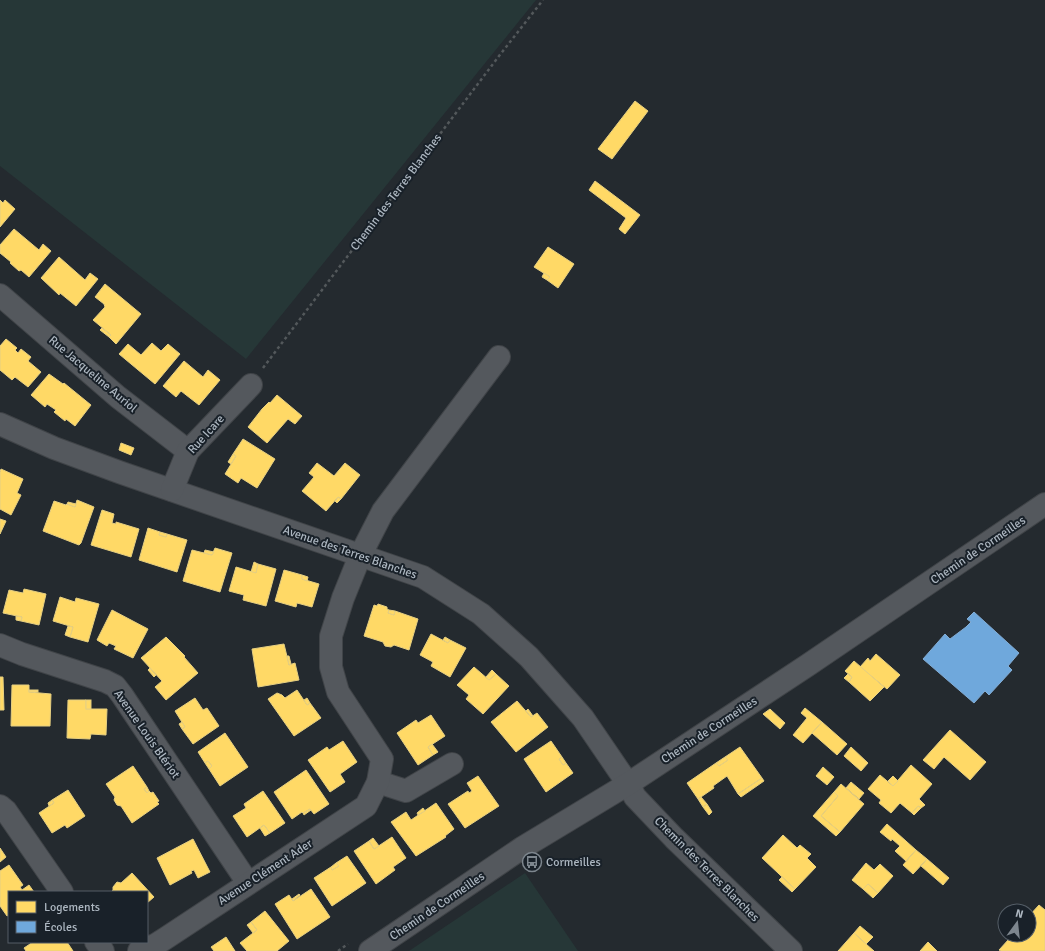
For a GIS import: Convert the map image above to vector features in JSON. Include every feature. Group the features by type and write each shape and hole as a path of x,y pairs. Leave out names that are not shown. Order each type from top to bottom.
{"street":[{"name":"Rue Jacqueline Auriol","path":"0,295 118,397 188,451"},
{"name":"Avenue Clément Ader","path":"140,951 160,941 366,806 378,782 382,759 338,692 331,667 331,636 342,598 360,556 383,511 499,357"},
{"name":"Rue Icare","path":"172,490 188,451 251,385"},
{"name":"Avenue des Terres Blanches","path":"0,424 54,448 423,577 481,614 530,656 583,718 628,784"},
{"name":"Chemin de Cormeilles","path":"370,951 522,848 628,784 814,661 1045,504"},
{"name":"Avenue Louis Blériot","path":"0,645 22,654 105,681 115,686 248,883"},
{"path":"378,782 406,791 452,764"},
{"name":"Chemin des Terres Blanches","path":"628,784 634,797 791,951"},
{"path":"0,806 6,811 61,891"},
{"path":"97,943 103,951"}],"path":[{"name":"Chemin des Terres Blanches","path":"251,385 494,62 543,0"}],"shaded area":[{"path":"0,0 536,0 246,359 0,166"},
{"path":"525,873 578,951 409,951"}],"building: Logements":[{"path":"635,101 648,111 612,159 598,149"},
{"path":"595,181 640,215 625,234 619,229 626,218 589,190"},
{"path":"0,200 3,203 5,200 15,209 0,227"},
{"path":"14,229 39,250 43,244 51,251 29,277 21,270 19,271 0,253 0,245"},
{"path":"548,247 574,264 558,288 547,280 550,277 534,267"},
{"path":"59,257 85,280 90,273 98,279 76,306 60,293 59,295 41,278"},
{"path":"544,273 550,277 547,280 542,277"},
{"path":"105,284 141,314 116,344 109,337 111,335 93,320 105,307 104,304 95,297"},
{"path":"102,328 111,335 109,337 100,330"},
{"path":"6,339 17,348 15,350 18,353 21,349 31,357 28,361 41,372 28,387 15,377 12,380 0,370 0,346"},
{"path":"152,343 161,351 168,344 180,354 155,384 119,354 128,344 141,355"},
{"path":"184,361 203,377 208,370 220,380 199,405 181,391 176,397 163,386"},
{"path":"49,374 63,384 64,383 91,405 75,426 66,419 65,421 54,412 56,410 47,404 45,407 31,395"},
{"path":"277,395 302,416 295,424 288,419 267,443 248,427 262,409"},
{"path":"243,439 275,459 257,488 241,478 238,483 225,474 236,456 233,454"},
{"path":"121,443 134,448 131,455 119,450"},
{"path":"233,454 236,456 231,464 228,462"},
{"path":"317,463 334,476 345,463 360,475 341,499 338,497 326,511 302,491 314,477 309,473"},
{"path":"1,469 23,479 17,493 21,495 11,515 0,509"},
{"path":"338,497 341,499 337,503 335,501"},
{"path":"77,500 94,507 79,545 43,531 54,501 75,507"},
{"path":"68,502 76,504 75,507 67,504"},
{"path":"102,510 114,514 112,523 116,524 116,522 139,529 131,557 91,545"},
{"path":"0,519 6,521 0,534"},
{"path":"148,528 160,532 159,535 166,537 167,534 187,540 177,572 139,560"},
{"path":"160,532 167,534 166,537 159,535"},
{"path":"215,548 232,553 220,592 183,581 192,550 212,555"},
{"path":"205,550 214,552 212,555 204,553"},
{"path":"254,562 258,564 256,573 251,572"},
{"path":"258,564 276,569 266,606 243,600 244,595 229,591 236,567 256,573"},
{"path":"284,570 302,575 302,579 319,584 312,607 297,603 296,607 275,601"},
{"path":"302,575 308,577 307,581 302,579"},
{"path":"24,589 46,594 39,625 21,621 22,617 3,613 9,590 23,593"},
{"path":"60,597 75,602 76,598 99,604 88,642 70,637 73,627 53,621"},
{"path":"378,604 387,607 389,610 388,613 394,615 395,611 418,619 409,650 394,645 391,647 385,646 383,642 364,636 374,605 377,606"},
{"path":"112,610 148,629 133,658 114,649 116,646 109,643 107,646 97,640"},
{"path":"389,610 395,611 394,615 388,613"},
{"path":"16,616 22,617 21,621 16,620"},
{"path":"68,626 73,627 70,637 65,635"},
{"path":"431,634 448,643 450,640 466,648 450,677 431,666 433,662 420,655"},
{"path":"166,637 185,656 184,657 198,673 166,700 155,687 162,681 141,658"},
{"path":"445,637 450,640 448,643 443,640"},
{"path":"284,644 289,665 295,663 299,680 258,687 252,649"},
{"path":"876,654 900,675 887,689 860,667 868,658 870,661"},
{"path":"287,656 289,656 291,664 289,665"},
{"path":"854,661 884,687 870,701 849,682 852,677 845,671"},
{"path":"474,667 489,680 496,674 509,686 483,714 466,699 469,695 457,685"},
{"path":"150,668 156,675 154,677 148,670"},
{"path":"492,670 496,674 489,680 486,677"},
{"path":"848,674 852,677 849,682 844,678"},
{"path":"0,677 3,677 4,710 0,710"},
{"path":"12,685 29,685 29,692 51,694 50,726 11,726"},
{"path":"29,690 38,690 38,692 29,692"},
{"path":"297,690 307,705 310,703 321,718 294,736 268,699 277,693 285,698"},
{"path":"195,698 203,710 207,708 219,726 193,744 182,729 185,727 175,711"},
{"path":"307,698 310,703 307,705 304,700"},
{"path":"68,700 86,700 86,709 107,709 106,735 91,734 90,739 67,738"},
{"path":"86,700 91,700 91,709 86,709"},
{"path":"517,701 531,717 537,713 548,727 516,752 491,722"},
{"path":"805,708 822,722 803,743 793,735 807,718 801,713"},
{"path":"528,709 533,716 531,717 526,711"},
{"path":"770,709 785,723 780,729 763,714"},
{"path":"431,715 445,736 428,747 433,755 418,765 397,733 416,720 418,723"},
{"path":"182,722 185,727 182,729 179,724"},
{"path":"822,722 847,744 837,755 812,733"},
{"path":"950,730 986,762 970,780 944,757 934,769 923,760"},
{"path":"225,733 248,767 220,786 209,769 212,766 208,761 205,763 198,752"},
{"path":"343,741 357,762 340,774 345,782 330,792 308,760 327,747 329,750"},
{"path":"551,741 562,757 559,759 563,765 566,763 573,773 546,792 524,759"},
{"path":"432,744 438,752 433,755 428,747"},
{"path":"740,747 762,778 738,794 727,776 713,786 714,788 698,799 687,783 716,763 719,766 728,760 725,757"},
{"path":"851,747 868,763 861,771 844,756"},
{"path":"562,757 566,763 563,765 559,759"},
{"path":"725,757 728,760 719,766 716,763"},
{"path":"208,761 212,766 209,769 205,763"},
{"path":"911,765 932,784 919,799 925,805 921,808 918,806 912,813 900,803 891,813 879,803 881,800 868,789 880,775 893,786"},
{"path":"133,766 147,787 144,789 147,793 149,791 151,793 153,792 159,801 157,802 159,804 132,823 121,806 117,805 114,800 115,797 106,784"},
{"path":"823,767 834,777 827,785 816,776"},
{"path":"306,770 329,804 314,814 310,809 303,813 302,812 292,819 274,792"},
{"path":"478,776 499,806 465,828 448,804 468,791 469,793 472,791 467,783"},
{"path":"893,776 898,781 893,786 888,781"},
{"path":"762,778 764,781 741,797 738,794"},
{"path":"851,782 864,793 859,799 846,788"},
{"path":"841,784 864,804 840,832 821,816 838,796 834,792"},
{"path":"147,787 149,791 147,793 144,789"},
{"path":"68,790 85,816 67,828 65,825 52,833 39,813 54,803 52,800"},
{"path":"263,791 285,823 270,833 264,825 247,837 233,816 246,808 244,804"},
{"path":"834,792 838,796 821,816 840,832 836,836 813,816"},
{"path":"701,797 707,804 703,807 698,799"},
{"path":"52,800 54,803 49,806 48,803"},
{"path":"436,803 454,829 445,836 446,837 416,856 391,822 406,812 411,820"},
{"path":"707,804 712,812 709,815 703,807"},
{"path":"918,806 921,808 914,815 912,813"},
{"path":"423,808 425,811 418,815 417,813"},
{"path":"310,809 311,810 304,815 303,813"},
{"path":"887,824 916,850 906,861 895,851 900,846 880,832"},
{"path":"264,825 270,833 265,836 260,828"},
{"path":"783,835 797,848 800,845 811,854 807,858 816,867 795,889 762,858"},
{"path":"392,837 406,858 393,867 395,870 376,884 354,851 369,841 374,849"},
{"path":"373,838 379,846 374,849 369,841"},
{"path":"193,839 210,872 198,878 194,870 191,871 192,873 170,885 157,858"},
{"path":"0,848 6,857 0,862"},
{"path":"916,850 927,859 913,874 903,865"},
{"path":"347,856 366,883 332,906 314,878 331,867 332,870 339,866 336,863"},
{"path":"927,859 949,878 943,885 921,866"},
{"path":"336,863 339,866 332,870 331,867"},
{"path":"866,863 874,870 880,864 893,876 878,893 868,884 863,889 852,880"},
{"path":"9,865 23,885 20,887 22,890 29,885 33,891 8,891 7,916 0,906 0,871"},
{"path":"132,873 154,897 148,902 148,891 112,891 117,882 121,883"},
{"path":"782,877 795,889 792,892 779,880"},
{"path":"868,884 878,893 873,898 863,889"},
{"path":"311,889 330,917 297,939 275,904 289,895 293,901"},
{"path":"299,894 300,895 293,901 292,899"},
{"path":"1039,905 1045,910 1045,951 999,950 1005,943 1037,943 1037,907"},
{"path":"265,911 289,941 277,951 247,951 240,943 257,930 251,922"},
{"path":"251,922 257,930 253,933 247,925"},
{"path":"860,926 873,937 866,944 854,933"},
{"path":"854,933 866,944 874,951 838,951"},
{"path":"226,937 235,951 214,951 211,947"},
{"path":"928,942 937,951 920,951"},
{"path":"32,943 68,943 73,951 26,951 24,948"}],"building: Écoles":[{"path":"974,612 1019,653 1008,666 1012,670 989,695 985,691 974,703 923,659 945,634 950,639 966,627 971,622 967,619"}],"place":[{"name":"Cormeilles","path":"532,862"}]}
